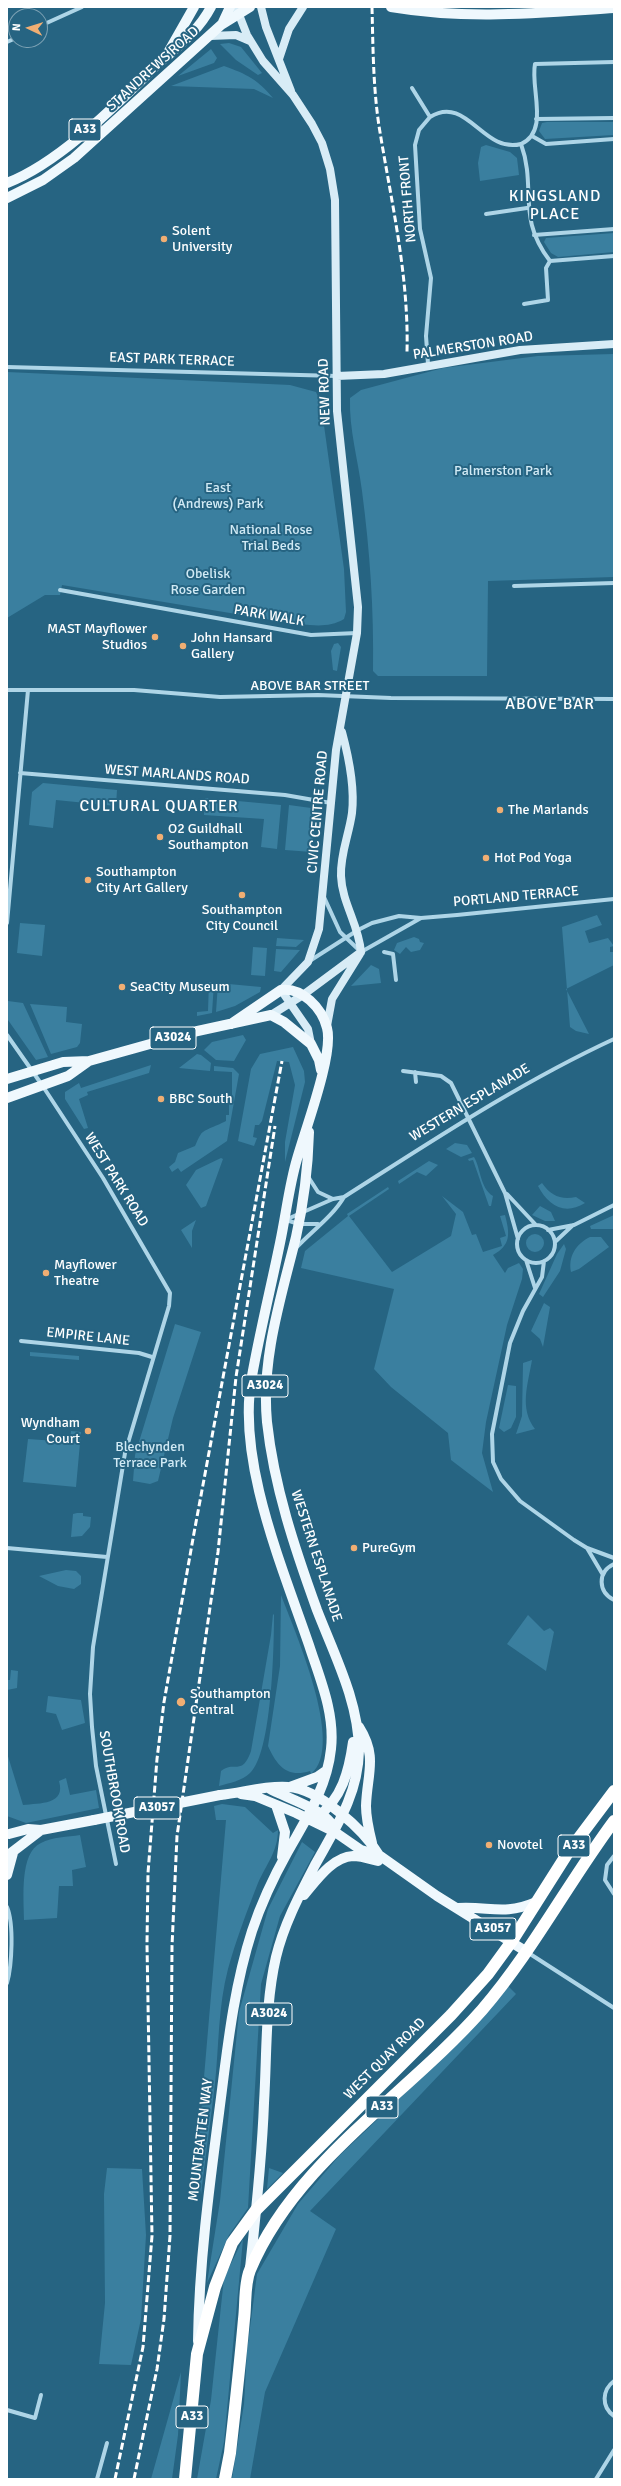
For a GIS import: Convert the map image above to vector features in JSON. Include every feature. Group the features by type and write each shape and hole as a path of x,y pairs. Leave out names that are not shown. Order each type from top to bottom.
{"highway":[{"name":"WEST QUAY ROAD","path":"197,2354 222,2266 232,2243 256,2210 451,2015 488,1974 512,1941 569,1851 614,1791"},
{"name":"A33","path":"225,2479 230,2453 249,2272 284,2212 315,2173 358,2129 456,2038 482,2009 527,1952 614,1821"},
{"name":"MOUNTBATTEN WAY","path":"185,2479 197,2354"}],"main road":[{"path":"156,66 170,48 194,7"},
{"name":"ST ANDREWS ROAD","path":"7,183 35,169 55,155 104,114 190,36 211,7"},
{"name":"A33","path":"235,9 250,7"},
{"path":"391,7 434,14 473,16 614,8"},
{"name":"ST ANDREWS ROAD","path":"7,198 43,180 74,158 210,36 235,9"},
{"path":"282,990 292,989 303,995 318,1011 327,1026"},
{"name":"A3024","path":"231,1024 282,990"},
{"path":"271,1015 285,1023 310,1044 319,1060 322,1072"},
{"name":"A3024","path":"7,1079 64,1062 89,1061 136,1047 271,1015"},
{"name":"WESTERN ESPLANADE","path":"327,1026 327,1045 322,1072 310,1120 296,1160 250,1382 249,1424 256,1471 274,1545 327,1700 331,1733 327,1770"},
{"name":"A3024","path":"7,1098 75,1072 89,1061"},
{"name":"WESTERN ESPLANADE","path":"310,1120 306,1174 300,1219 266,1374 267,1424 286,1520 306,1579 342,1672 356,1724 358,1766 353,1792 343,1816"},
{"path":"316,1812 330,1806 339,1793 346,1776 356,1724"},
{"path":"356,1724 370,1748 372,1758 366,1808 372,1844"},
{"path":"290,1787 317,1777 327,1770"},
{"name":"A3024","path":"307,1818 316,1812 318,1798 327,1770"},
{"name":"A3057","path":"8,1834 28,1829 41,1830 220,1795 240,1794 290,1787 318,1798 330,1806 343,1816 372,1844 379,1855"},
{"path":"270,1789 316,1812 333,1826 335,1832"},
{"name":"A3057","path":"240,1794 254,1796 307,1818 335,1832 362,1850 379,1855 527,1952"},
{"path":"276,1805 285,1832 282,1863"},
{"name":"A3024","path":"249,2272 256,2210 270,1992 276,1960 283,1932 293,1909 343,1816"},
{"name":"MOUNTBATTEN WAY","path":"197,2354 198,2307 211,2177 230,2026 236,1992 253,1929 282,1863 307,1818"},
{"name":"A3057","path":"12,1852 41,1830"},
{"path":"7,1875 16,1841 8,1834"},
{"path":"293,1909 323,1874 338,1861 352,1856 390,1863"},
{"path":"458,1908 506,1911 536,1902"}],"street":[{"path":"48,22 82,7"},
{"name":"NEW ROAD","path":"261,7 266,27 293,95 322,143 333,184 337,411 356,582 357,633 347,696"},
{"path":"279,59 289,29 303,7"},
{"name":"NEW ROAD","path":"235,9 251,42 271,72 293,95"},
{"path":"210,36 236,35 251,42"},
{"path":"412,88 430,117 445,112 459,114 492,140 508,145 521,144 532,136 536,119 536,64 614,62"},
{"name":"NORTH FRONT","path":"428,364 426,336 430,278 420,229 415,145 419,130 430,117"},
{"path":"536,119 614,118"},
{"path":"532,136 546,144 614,139"},
{"path":"521,144 528,189 527,208 534,235 550,261"},
{"path":"486,214 527,208"},
{"path":"534,235 614,229"},
{"path":"550,261 614,256"},
{"path":"524,304 548,300 546,268 550,261"},
{"name":"PALMERSTON ROAD","path":"336,376 384,374 428,364 520,350 614,344"},
{"name":"EAST PARK TERRACE","path":"7,367 336,376"},
{"path":"514,586 614,582"},
{"name":"PARK WALK","path":"60,590 311,635 357,633"},
{"name":"ABOVE BAR STREET","path":"7,690 134,690 220,697 347,696 391,698 614,699"},
{"path":"7,923 28,690"},
{"name":"CIVIC CENTRE ROAD","path":"308,962 317,938 324,897 336,750 347,696"},
{"name":"CIVIC CENTRE ROAD","path":"341,731 351,776 353,804 342,861 341,883 345,900 358,930 362,952"},
{"name":"WEST MARLANDS ROAD","path":"20,773 314,798 331,803"},
{"path":"324,897 345,938 362,952"},
{"name":"PORTLAND TERRACE","path":"282,990 308,962 358,930 372,923 399,916 421,918 614,899"},
{"name":"PORTLAND TERRACE","path":"271,1015 292,1003 362,952 421,918"},
{"name":"PORTLAND TERRACE","path":"327,1026 332,999 362,952"},
{"path":"384,952 393,954 395,959 396,980"},
{"path":"282,990 292,1003 308,1030 310,1044"},
{"name":"WEST PARK ROAD","path":"7,1036 33,1071 103,1178 168,1288"},
{"name":"WESTERN ESPLANADE","path":"284,1220 300,1219 333,1199 344,1197 469,1118 569,1060 614,1039"},
{"path":"403,1071 447,1078 469,1118 505,1193 518,1239 518,1249 526,1260 532,1274 535,1288"},
{"path":"415,1072 416,1082"},
{"path":"306,1174 318,1192 333,1199"},
{"path":"505,1193 536,1225 548,1230 574,1225"},
{"name":"WESTERN ESPLANADE","path":"292,1252 319,1224 333,1213 344,1197"},
{"path":"526,1260 532,1263 544,1261 553,1253 555,1242 574,1225 614,1205"},
{"name":"WESTERN ESPLANADE","path":"284,1220 300,1219 319,1224"},
{"path":"518,1239 525,1229 536,1225"},
{"path":"548,1230 555,1242"},
{"path":"544,1261 542,1277 523,1311 510,1343 492,1434 493,1462 501,1479 512,1493 586,1548 614,1558"},
{"name":"SOUTHBROOK ROAD","path":"116,1864 96,1766 90,1701 94,1641 125,1453 152,1357 169,1306 168,1288"},
{"name":"EMPIRE LANE","path":"21,1341 139,1353 152,1357"},
{"path":"7,1548 107,1557"},
{"path":"586,1548 603,1574 602,1588 608,1598 614,1600"},
{"path":"603,1574 614,1564"},
{"path":"614,1856 607,1865 605,1880 614,1894"},
{"path":"7,1907 10,1922 10,1970 7,1983"},
{"path":"527,1952 613,2006"},
{"path":"614,2381 607,2388 604,2399 606,2407 614,2416"},
{"path":"7,2410 35,2418 41,2395"},
{"path":"97,2479 107,2443"},
{"path":"596,2479 614,2450"}],"green space":[{"path":"229,43 241,47 262,73 258,75 236,60 220,44"},
{"path":"211,49 217,58 214,63 178,76"},
{"path":"224,66 252,78 273,98 254,89 171,86"},
{"path":"614,122 614,135 545,139 539,131 542,123"},
{"path":"486,145 510,152 517,158 519,175 480,181 478,163 481,147"},
{"path":"614,233 614,252 558,257 551,253 544,242 546,238"},
{"name":"Palmerston Park","path":"614,354 614,577 488,581 487,676 378,676 373,671 373,626 369,559 362,491 351,422 350,398 361,390 443,368 538,356"},
{"name":"East (Andrews) Park","path":"7,372 290,385 316,392 321,404 344,569 346,612 344,619 323,625 300,624 62,585 60,595 45,595 7,618"},
{"path":"338,643 341,647 337,671 333,670 331,651 334,644"},
{"path":"43,783 117,790 116,806 56,800 53,828 29,825 32,792"},
{"path":"205,798 281,805 277,849 261,847 264,819 204,815"},
{"path":"289,805 311,808 315,812 312,852 285,850"},
{"path":"597,915 602,925 585,931 589,943 608,938 614,946 610,947 610,952 614,952 614,965 567,989 562,927"},
{"path":"20,923 45,925 42,956 17,953"},
{"path":"414,937 419,939 420,942 424,943 420,950 411,952 406,947 400,954 394,950 397,943"},
{"path":"277,938 304,940 296,947 276,946"},
{"path":"253,947 267,948 265,976 251,975"},
{"path":"276,949 300,950 281,972 274,971"},
{"path":"371,965 379,969 381,983 351,986"},
{"path":"209,982 214,983 212,1013 197,1016 197,1012 208,1011"},
{"path":"218,983 261,987 260,992 235,1006 216,1012"},
{"path":"567,991 589,1034 576,1031 570,1027"},
{"path":"8,1001 23,1003 48,1057 36,1060 8,1020"},
{"path":"30,1004 67,1007 66,1022 82,1024 80,1043 77,1047 51,1054"},
{"path":"243,1035 246,1040 234,1061 216,1060 204,1050 212,1042"},
{"path":"293,1047 304,1071 305,1082 285,1162 285,1142 295,1085 289,1062 277,1061 262,1121 259,1125 255,1125 253,1137 257,1138 254,1146 238,1141 251,1069 260,1054"},
{"path":"197,1054 201,1055 211,1063 210,1071 179,1068"},
{"path":"151,1065 149,1073 87,1092 88,1095 79,1099 88,1128 84,1129 65,1099 65,1092 79,1083 81,1088"},
{"path":"214,1066 233,1068 239,1074 227,1141 181,1172 178,1168 172,1172 169,1167 175,1162 178,1153 195,1146 202,1132 226,1121 226,1115 229,1115 229,1103 232,1103 232,1072 214,1071"},
{"path":"455,1143 467,1145 472,1153 461,1157 446,1149"},
{"path":"474,1157 483,1183 489,1193 493,1196 491,1206 489,1206 473,1160 469,1161 468,1159"},
{"path":"221,1158 223,1159 206,1206 201,1208 186,1185 196,1170"},
{"path":"429,1161 438,1165 426,1176 417,1172 399,1184 398,1181"},
{"path":"542,1183 549,1191 557,1196 566,1198 576,1197 585,1203 577,1207 570,1208 557,1206 542,1193 538,1186"},
{"path":"388,1187 389,1189 349,1216 392,1272 451,1236 456,1214 442,1196 463,1212 472,1235 476,1234 483,1252 502,1246 500,1238 506,1236 500,1216 505,1215 508,1228 508,1238 503,1247 493,1255 505,1273 508,1268 519,1263 523,1269 522,1279 507,1325 486,1422 482,1453 493,1492 451,1460 448,1433 391,1387 374,1369 394,1289 301,1268 305,1251 348,1216 347,1214"},
{"path":"540,1206 551,1212 555,1221 545,1221 532,1215"},
{"path":"614,1215 613,1229 591,1229 590,1226"},
{"path":"196,1220 192,1231 192,1248 181,1230"},
{"path":"535,1234 542,1236 544,1243 542,1250 535,1252 528,1250 526,1243 528,1236"},
{"path":"590,1237 601,1237 609,1247 579,1269 571,1272 570,1266 574,1251 581,1243"},
{"path":"564,1244 566,1249 560,1271 543,1297 539,1294 557,1254"},
{"path":"544,1303 550,1307 543,1347 540,1339 531,1331"},
{"name":"Blechynden Terrace Park","path":"175,1324 201,1332 173,1418 158,1481 150,1484 133,1481 135,1455"},
{"path":"30,1352 79,1356 79,1360 30,1356"},
{"path":"532,1360 527,1387 526,1404 527,1413 535,1429 516,1434 522,1416 523,1363"},
{"path":"508,1385 516,1386 516,1417 511,1428 504,1432 499,1428"},
{"path":"71,1431 81,1432 76,1487 23,1482 28,1439 70,1442"},
{"path":"83,1513 83,1516 91,1517 90,1527 82,1536 71,1537 73,1514"},
{"path":"66,1570 76,1571 81,1576 81,1584 74,1589 58,1586 39,1576"},
{"path":"281,1595 314,1687 320,1714 323,1739 320,1760 311,1774 310,1771 295,1773 284,1769 279,1765 268,1746 280,1666"},
{"path":"273,1614 274,1630 272,1674 267,1723 263,1744 257,1762 247,1776 231,1783 219,1786 221,1771 226,1768 238,1767 244,1764 251,1751 271,1635"},
{"path":"528,1615 544,1631 550,1628 554,1632 546,1671 507,1644"},
{"path":"11,1670 18,1671 17,1688 7,1690 7,1680 10,1680"},
{"path":"48,1696 81,1700 85,1723 62,1730 56,1714 46,1712"},
{"path":"7,1753 23,1805 44,1803 55,1799 59,1795 59,1781 66,1778 70,1795 96,1790 99,1808 26,1823 7,1816"},
{"path":"222,1804 245,1807 273,1833 278,1830 274,1851 258,1883 238,1936 225,1983 222,1998 215,2083 201,2195 197,2159 226,1820 216,1820 214,1806"},
{"path":"80,1835 86,1867 72,1870 73,1886 59,1886 57,1918 24,1920 24,1877 29,1856 34,1848 41,1843 50,1840"},
{"path":"302,1842 315,1852 280,1916 261,1984 248,2208 229,2235 207,2283 220,2201 239,2012 268,1909"},
{"path":"508,1986 516,1994 310,2211 336,2229 265,2392 250,2479 232,2479 244,2404 247,2351 257,2274 298,2204 339,2156 419,2080"},
{"path":"107,2168 142,2169 146,2235 141,2319 131,2365 99,2364 105,2303 104,2194"},
{"path":"269,2168 283,2173 267,2189"},
{"path":"243,2239 224,2442 216,2479 197,2479 211,2400 224,2278"},
{"path":"181,2372 178,2435 172,2479 151,2479"}],"railway":[{"path":"372,7 377,111 402,266 407,323 407,352"},
{"path":"115,2479 143,2347 152,2236 147,1944 148,1873 157,1759 164,1702 194,1533 282,1061"},
{"path":"134,2479 157,2369 164,2319 170,2236 172,1946 177,1836 218,1552 236,1377 275,1126"}],"place":[{"name":"Solent University","path":"164,239"},
{"name":"MAST Mayflower Studios","path":"155,637"},
{"name":"John Hansard Gallery","path":"183,646"},
{"name":"The Marlands","path":"500,810"},
{"name":"O2 Guildhall Southampton","path":"160,837"},
{"name":"Hot Pod Yoga","path":"486,858"},
{"name":"Southampton City Art Gallery","path":"88,880"},
{"name":"Southampton City Council","path":"242,895"},
{"name":"SeaCity Museum","path":"122,987"},
{"name":"BBC South","path":"161,1099"},
{"name":"Mayflower Theatre","path":"46,1273"},
{"name":"Wyndham Court","path":"88,1431"},
{"name":"PureGym","path":"354,1548"},
{"name":"Southampton Central","path":"181,1702"},
{"name":"Novotel","path":"489,1845"}],"district":[{"name":"KINGSLAND PLACE","path":"555,206"},
{"name":"ABOVE BAR","path":"550,705"},
{"name":"CULTURAL QUARTER","path":"159,807"}],"park label":[{"name":"National Rose Trial Beds","path":"271,538"},
{"name":"Obelisk Rose Garden","path":"208,582"}]}
